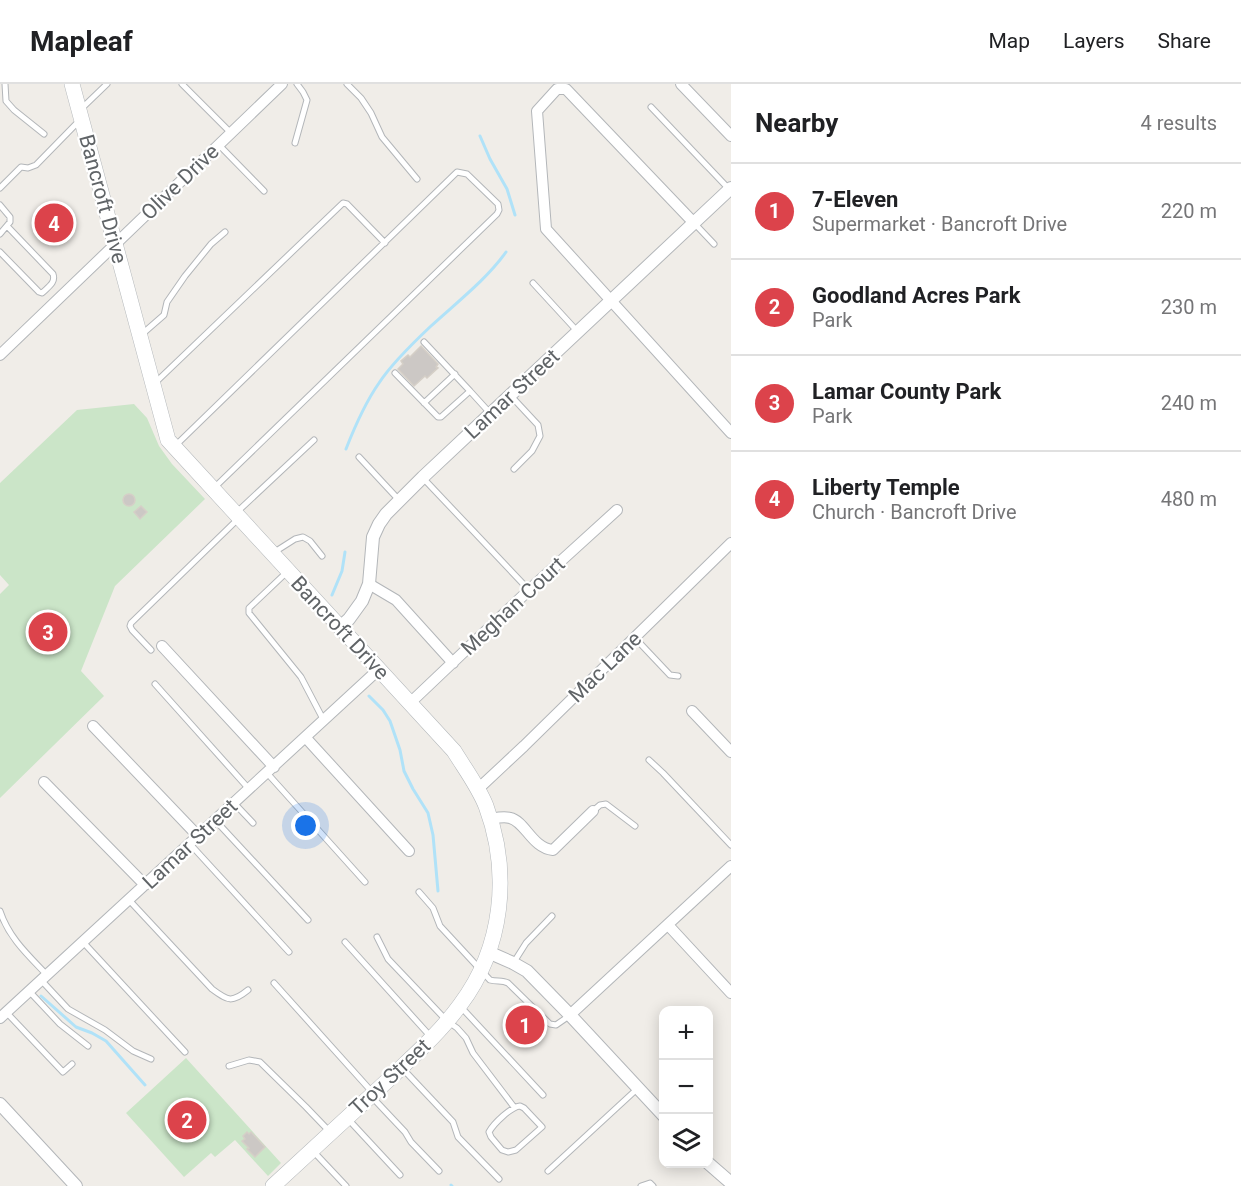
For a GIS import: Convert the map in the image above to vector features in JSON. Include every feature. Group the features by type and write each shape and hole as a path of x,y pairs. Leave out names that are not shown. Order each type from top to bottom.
{"main road":[{"name":"Bancroft Drive","path":"72,84 168,440 454,751 478,789 490,819 499,853 500,902 495,932 488,952"},
{"name":"Troy Street","path":"273,1186 447,1022 472,988 488,952"}],"street":[{"name":"Olive Drive","path":"0,355 282,84"},
{"path":"681,84 731,136"},
{"path":"694,223 566,89 557,88 537,111 546,229 731,433"},
{"name":"Lamar Street","path":"340,627 362,601 369,584 374,535 386,513 730,189"},
{"name":"Meghan Court","path":"410,703 617,510"},
{"name":"Mac Lane","path":"478,789 731,543"},
{"path":"369,584 396,600 453,663"},
{"path":"156,648 270,770"},
{"name":"Lamar Street","path":"3,1015 378,670"},
{"path":"692,711 731,752"},
{"path":"93,726 194,840"},
{"path":"306,738 409,851"},
{"path":"44,782 145,885"},
{"path":"490,819 509,817 516,820 540,845 552,850 593,811"},
{"path":"570,1015 730,870"},
{"path":"668,925 731,993"},
{"path":"488,952 527,971 661,1114"},
{"path":"0,1104 76,1186"},
{"path":"713,1168 728,1182"}],"lane":[{"path":"5,84 6,101 44,134"},
{"path":"0,188 21,167 28,168 36,165 107,84"},
{"path":"183,84 231,134"},
{"path":"295,143 307,100 297,84"},
{"path":"347,84 361,98 371,113 382,137 417,179"},
{"path":"651,107 730,189"},
{"path":"219,145 264,191"},
{"path":"174,447 458,172 467,174 498,204 497,214 213,489"},
{"path":"153,386 343,204 347,204 385,243"},
{"path":"0,205 10,217 10,222 0,234"},
{"path":"694,223 714,244"},
{"path":"0,252 39,292 54,282 53,274 7,226"},
{"path":"140,336 164,315 167,302 184,276 211,244 225,232"},
{"path":"533,283 578,332"},
{"path":"424,342 491,414"},
{"path":"395,373 438,417 441,417 470,391"},
{"path":"424,403 454,374"},
{"path":"511,395 538,425 540,436 532,451 514,469"},
{"path":"156,648 132,630 131,623 314,440"},
{"path":"359,457 399,501"},
{"path":"423,477 529,590"},
{"path":"272,554 295,539 303,537 322,556"},
{"path":"288,571 249,608 249,613 301,677 324,721"},
{"path":"635,638 670,675 678,676"},
{"path":"155,684 249,789"},
{"path":"648,760 731,845"},
{"path":"270,770 365,882"},
{"path":"234,803 253,823"},
{"path":"593,811 600,805 606,804 635,826"},
{"path":"215,820 308,920"},
{"path":"194,840 289,952"},
{"path":"419,892 432,908 440,926 490,980 508,983 550,1024 556,1024 570,1015"},
{"path":"129,900 212,989 231,1000 240,997 248,990"},
{"path":"0,911 4,923 16,942 68,1009 105,1030 133,1051 151,1059"},
{"path":"513,963 526,943 552,916"},
{"path":"377,937 388,959 447,1022 457,1028 466,1038 473,1053 514,1107"},
{"path":"83,942 185,1052"},
{"path":"345,942 432,1038"},
{"path":"274,983 405,1132 411,1142 439,1171"},
{"path":"29,991 60,1024 88,1046"},
{"path":"459,1006 543,1095"},
{"path":"3,1015 63,1072 72,1064"},
{"path":"229,1066 249,1060 260,1062 331,1133"},
{"path":"401,1067 453,1122 458,1137 499,1179"},
{"path":"548,1171 638,1088"},
{"path":"514,1107 524,1108 542,1127 516,1150 508,1152 502,1149 489,1132 514,1107"},
{"path":"346,1118 400,1175"},
{"path":"312,1150 346,1186"},
{"path":"641,1186 650,1183 652,1186"}],"green space":[{"path":"134,404 147,418 159,446 172,464 205,499 115,586 81,671 104,696 0,798 0,594 9,585 0,575 0,483 77,410"},
{"path":"186,1058 281,1163 268,1176 235,1140 215,1157 211,1153 184,1177 126,1113"}],"building":[{"path":"421,346 438,364 436,367 438,368 414,386 398,369 403,364 401,361 408,355 410,357"},
{"path":"131,494 135,500 131,506 127,506 123,498"},
{"path":"141,506 147,512 140,519 134,512"},
{"path":"247,1132 249,1134 251,1132 265,1147 255,1157 242,1141"}],"waterway":[{"path":"480,136 507,189 515,215"},
{"path":"346,449 365,407 390,368 424,332 481,281 506,252"},
{"path":"332,595 342,571 345,552"},
{"path":"369,696 390,721 400,750 404,771 428,813 433,835 438,891"},
{"path":"41,996 76,1027 106,1041 145,1085"}],"place":[{"name":"Liberty Temple","path":"54,223"},
{"name":"Lamar County Park","path":"48,632"},
{"name":"7-Eleven","path":"525,1025"},
{"name":"Goodland Acres Park","path":"187,1120"}]}
